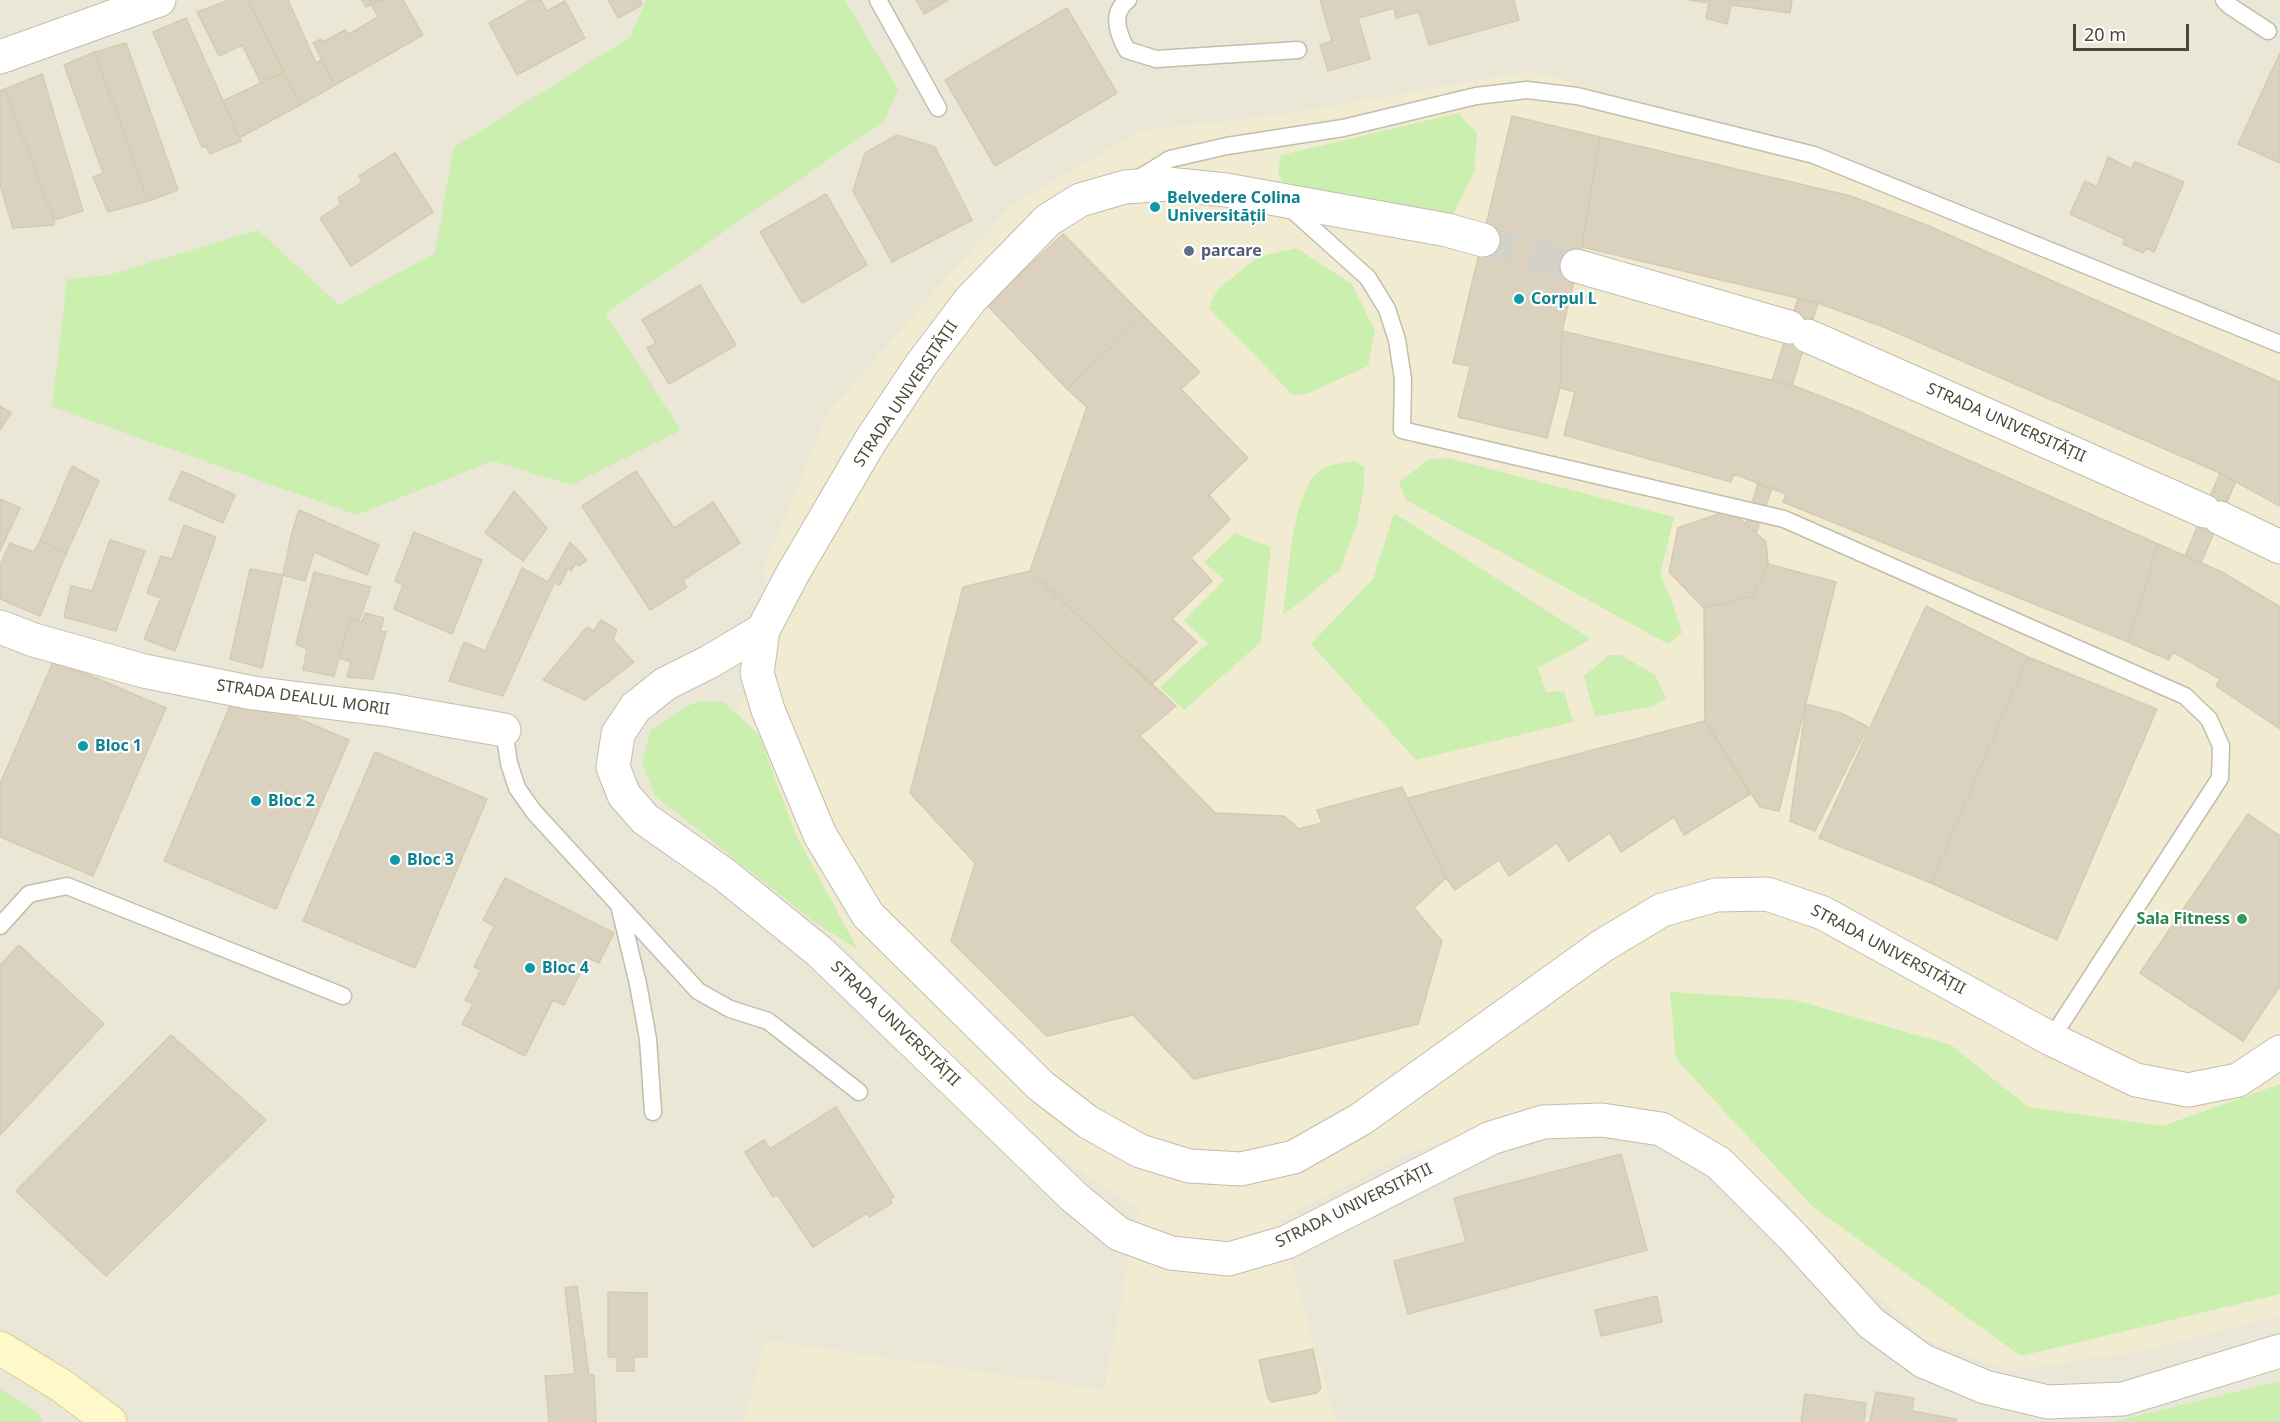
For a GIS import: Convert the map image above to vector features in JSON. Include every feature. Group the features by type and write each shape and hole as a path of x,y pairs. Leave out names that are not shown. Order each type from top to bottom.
{"street":[{"path":"0,57 159,0"},
{"name":"STRADA UNIVERSITĂȚII","path":"1483,240 1447,230 1226,190 1167,184 1125,187 1080,200 1048,220 971,299 921,365 871,440 792,573 763,630 757,673 768,710 819,835 868,915 1041,1086 1088,1122 1140,1151 1189,1166 1241,1169 1294,1158 1361,1119 1602,946 1662,910 1716,895 1767,894 1823,913 2051,1039 2136,1080 2188,1090 2238,1080 2280,1052"},
{"name":"STRADA UNIVERSITĂȚII","path":"1577,266 1798,331 2212,514 2280,547"},
{"name":"STRADA DEALUL MORII","path":"0,627 34,640 144,670 253,693 390,710 504,730"},
{"name":"STRADA UNIVERSITĂȚII","path":"763,630 709,662 665,684 635,708 618,734 613,767 624,795 645,819 725,875 820,952 1074,1197 1119,1234 1171,1253 1229,1259 1287,1242 1491,1138 1543,1122 1602,1120 1661,1129 1719,1163 1793,1237 1871,1323 1923,1360 1984,1387 2048,1402 2123,1399 2280,1351"},
{"path":"0,1348 62,1386 110,1422"}],"lane":[{"path":"878,0 939,108"},
{"path":"1128,0 1122,4 1116,18 1119,36 1127,50 1156,59 1298,50"},
{"path":"2224,0 2268,31"},
{"path":"1125,187 1170,159 1227,146 1343,128 1476,96 1527,90 1577,96 1814,155 2280,344"},
{"path":"1283,201 1368,278 1387,309 1397,340 1403,379 1402,430 1784,519 2185,696 2209,719 2221,746 2220,778 2051,1039"},
{"path":"504,730 508,763 517,788 534,812 698,991 730,1008 768,1021 859,1092"},
{"path":"0,926 29,894 67,886 343,996"},
{"path":"620,908 648,1039 652,1112"}],"shaded area":[{"path":"0,0 2280,0 2280,1422 0,1422"},
{"path":"1531,71 1827,160 2280,338 2280,1316 2142,1351 2009,1371 1925,1339 1850,1272 1778,1194 1667,1112 1565,1102 1403,1155 1279,1220 1336,1422 744,1422 765,1340 1104,1390 1139,1210 1088,1176 1022,1125 828,931 780,844 736,712 775,641 763,570 828,413 1010,206 1143,130 1287,114"}],"green space":[{"path":"646,0 845,0 898,89 884,121 605,314 681,430 571,485 493,461 357,515 52,407 67,279 109,275 258,230 339,305 435,253 453,148 630,37"},
{"path":"1459,113 1477,134 1474,172 1453,215 1286,191 1278,172 1281,155"},
{"path":"1296,248 1352,284 1375,331 1368,366 1307,394 1293,395 1209,308 1217,290 1258,257"},
{"path":"1448,458 1674,517 1660,575 1672,601 1682,633 1668,644 1406,500 1399,482 1428,460"},
{"path":"1354,461 1364,467 1364,487 1357,524 1340,570 1283,615 1293,536 1304,495 1312,479 1322,469"},
{"path":"1394,513 1591,639 1538,668 1546,692 1564,691 1573,722 1416,760 1311,644 1373,579"},
{"path":"1235,533 1271,547 1261,642 1184,710 1160,687 1208,643 1184,621 1224,580 1204,562"},
{"path":"1609,655 1621,655 1655,675 1666,698 1654,706 1595,717 1584,676"},
{"path":"698,701 724,702 759,735 797,837 858,950 813,921 654,795 642,762 651,730 673,714"},
{"path":"1670,992 1795,1000 1951,1045 2028,1107 2163,1126 2280,1084 2280,1294 2021,1356 1812,1206 1676,1059"},
{"path":"2280,1381 2280,1422 2112,1422"},
{"path":"0,1389 30,1407 43,1422 0,1422"}],"building":[{"path":"229,0 248,0 284,72 261,83 242,45 219,56 197,12"},
{"path":"248,0 288,0 316,63 322,60 335,85 300,105"},
{"path":"362,0 381,0 366,7"},
{"path":"381,0 403,0 423,35 335,85 313,43 321,39 323,42 345,30 349,34 378,17 371,4"},
{"path":"530,0 541,0 547,11 565,1 585,38 517,75 489,23"},
{"path":"608,0 640,0 642,5 618,18"},
{"path":"916,0 948,0 924,14"},
{"path":"1320,0 1515,0 1519,20 1429,45 1419,12 1396,18 1394,8 1358,18 1370,59 1328,71 1320,45 1332,41"},
{"path":"1689,0 1792,0 1790,13 1731,5 1727,24 1706,18 1709,3"},
{"path":"1067,8 1117,93 995,166 945,80"},
{"path":"186,18 241,141 210,154 206,146 202,147 153,32"},
{"path":"126,43 178,190 148,201 95,52"},
{"path":"95,52 148,201 108,212 93,177 103,173 64,65"},
{"path":"2280,53 2280,163 2238,144"},
{"path":"284,72 300,105 239,138 223,101"},
{"path":"42,74 83,211 54,220 5,89"},
{"path":"5,89 54,225 13,228 0,185 0,91"},
{"name":"Corpul L","path":"1512,116 1600,137 1582,247 1562,331 1560,388 1547,438 1458,417 1470,366 1453,363"},
{"path":"897,135 935,147 972,220 892,262 853,191 865,153"},
{"path":"1600,137 1851,196 1929,226 2280,382 2280,506 2220,473 1886,328 1818,303 1582,247"},
{"path":"395,153 433,212 351,266 320,218 341,204 338,198 362,182 359,176"},
{"path":"2108,157 2131,169 2135,162 2184,182 2154,252 2146,248 2143,253 2123,244 2125,239 2070,214 2085,181 2097,187"},
{"path":"826,194 867,265 802,303 760,232"},
{"path":"1063,234 1144,316 1067,389 987,305"},
{"path":"700,285 736,345 669,384 647,348 656,343 642,320"},
{"path":"1798,298 1818,303 1792,385 1772,381"},
{"path":"1144,316 1200,372 1181,389 1248,458 1209,495 1230,519 1191,558 1212,581 1172,619 1197,642 1151,685 1030,571 1087,407 1067,389"},
{"path":"1562,331 1792,385 1853,409 2158,544 2128,642 1783,502 1786,494 1734,474 1731,482 1564,435 1575,392 1560,388"},
{"path":"0,406 11,413 0,430"},
{"path":"72,466 99,481 66,554 40,541"},
{"path":"182,471 235,495 223,523 169,499"},
{"path":"636,471 674,528 713,502 740,543 683,580 687,587 650,610 582,506"},
{"path":"2220,473 2236,481 2201,563 2185,556"},
{"path":"1758,483 1772,488 1756,533 1746,524"},
{"path":"514,491 547,528 523,561 485,533"},
{"path":"0,499 20,508 0,551"},
{"path":"299,510 379,545 367,575 314,552 305,581 283,575"},
{"path":"1730,510 1766,542 1768,564 1753,596 1704,608 1669,572 1678,528"},
{"path":"184,525 216,537 175,651 144,639 161,598 147,593 161,556 172,559"},
{"path":"414,532 482,560 452,634 394,609 403,585 395,581"},
{"path":"110,540 145,551 116,631 64,617 71,586 92,591"},
{"path":"40,541 66,554 40,616 0,599 0,565 10,543 34,552"},
{"path":"570,542 587,560 579,566 576,563 571,571 568,568 560,585 554,583 503,696 449,681 464,642 485,651 522,568 548,582"},
{"path":"2158,544 2222,572 2280,607 2280,729 2216,686 2220,679 2173,652 2169,660 2128,642"},
{"path":"1768,564 1836,582 1779,811 1760,807 1705,721 1704,608 1753,596"},
{"path":"250,569 283,575 262,668 230,659"},
{"path":"1030,571 1176,706 1140,736 1215,813 1284,816 1299,829 1322,823 1317,810 1402,787 1446,878 1414,908 1442,941 1418,1024 1194,1079 1133,1015 1047,1036 951,941 975,863 910,793 963,587"},
{"path":"314,572 371,587 359,620 350,618 334,676 303,670 307,649 296,644"},
{"path":"1926,606 2028,657 1931,883 1819,838"},
{"path":"365,613 384,618 380,631 386,632 373,679 347,677 351,662 339,658 350,618 362,622"},
{"path":"601,620 617,630 613,640 634,662 585,700 543,680 587,627 594,631"},
{"path":"2028,657 2157,709 2057,940 1931,883"},
{"name":"Bloc 1","path":"54,660 166,708 93,876 0,837 0,784"},
{"name":"Bloc 2","path":"236,692 349,740 276,909 164,861"},
{"path":"1806,704 1841,713 1868,727 1815,831 1790,821"},
{"path":"1705,721 1750,794 1684,835 1674,817 1621,852 1610,833 1569,861 1557,843 1509,876 1499,860 1455,890 1446,878 1408,798"},
{"name":"Bloc 3","path":"375,752 487,799 415,968 303,921"},
{"path":"2248,814 2280,836 2280,986 2243,1041 2140,973"},
{"name":"Bloc 4","path":"505,878 614,933 599,963 588,958 564,1005 553,1000 525,1056 462,1024 473,1004 465,1000 481,970 474,967 494,926 483,920"},
{"path":"19,945 104,1024 0,1135 0,965"},
{"path":"171,1035 266,1120 106,1276 16,1191"},
{"path":"836,1107 894,1197 890,1199 892,1203 869,1217 867,1213 813,1247 777,1194 773,1197 745,1152 764,1140 770,1149"},
{"path":"1621,1154 1647,1250 1408,1314 1394,1261 1466,1242 1454,1198"},
{"path":"577,1286 589,1375 594,1375 596,1422 549,1422 545,1376 575,1374 565,1288"},
{"path":"608,1292 647,1293 647,1357 634,1357 634,1371 617,1371 617,1357 608,1357"},
{"path":"1657,1296 1662,1322 1601,1336 1595,1310"},
{"path":"1313,1349 1321,1388 1317,1393 1272,1402 1268,1398 1259,1360"},
{"path":"1876,1392 1914,1398 1912,1411 1956,1419 1956,1422 1870,1422"},
{"path":"1805,1394 1866,1403 1864,1422 1801,1422"}],"tunnel":[{"path":"1483,240 1577,266"}],"place":[{"name":"Belvedere Colina Universității","path":"1155,207"},
{"name":"parcare","path":"1189,251"},
{"name":"Corpul L","path":"1519,299"},
{"name":"Bloc 1","path":"83,746"},
{"name":"Bloc 2","path":"256,801"},
{"name":"Bloc 3","path":"395,860"},
{"name":"Sala Fitness","path":"2242,919"},
{"name":"Bloc 4","path":"530,968"}]}
